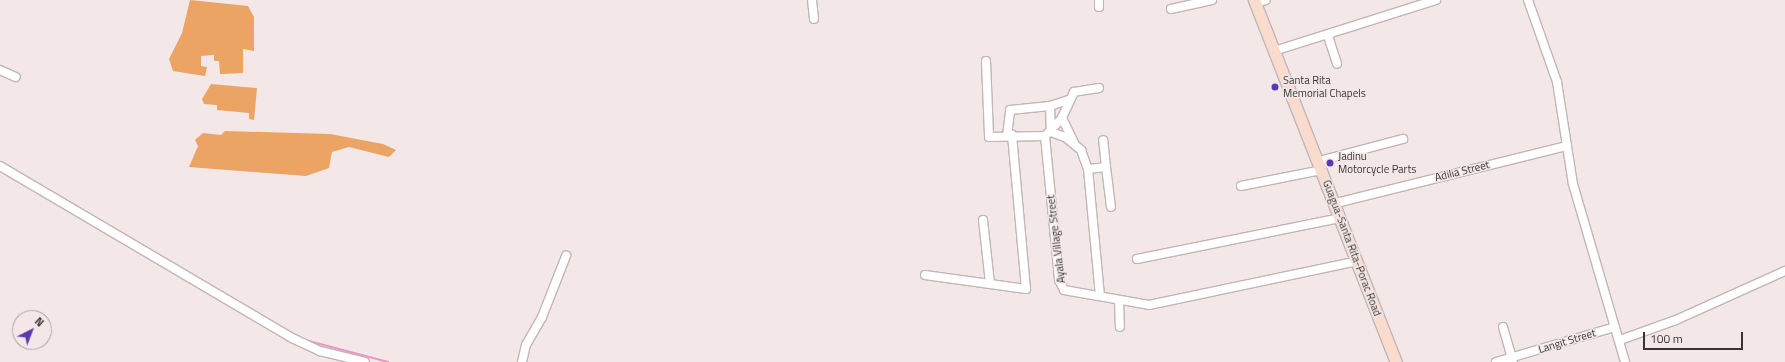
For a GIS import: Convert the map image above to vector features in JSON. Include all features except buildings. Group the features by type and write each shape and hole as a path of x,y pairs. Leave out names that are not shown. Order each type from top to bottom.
{"main road":[{"name":"Guagua-Santa Rita-Porac Road","path":"1258,1 1274,51 1336,203 1396,362"}],"street":[{"path":"812,0 814,19"},
{"path":"1171,9 1212,0"},
{"path":"1274,51 1328,36 1436,0"},
{"path":"1528,0 1557,82 1573,184 1620,340 1625,362"},
{"path":"1328,36 1337,64"},
{"path":"986,61 989,137 1048,134 1075,144"},
{"path":"0,70 16,77"},
{"path":"1048,134 1062,118 1069,100 1076,90 1099,88"},
{"path":"925,275 1026,289 1009,136 1008,111 1050,106 1069,100"},
{"name":"Ayala Village Street","path":"1050,106 1048,134 1060,285 1067,292 1100,295 1119,301 1150,305 1357,261"},
{"path":"1062,118 1075,144 1084,153 1088,169 1100,295"},
{"path":"1241,186 1321,165 1402,139"},
{"path":"1103,140 1111,207"},
{"name":"Adilia Street","path":"1336,203 1566,146"},
{"path":"0,166 292,338 320,351 365,362"},
{"path":"1088,169 1106,167"},
{"path":"1137,259 1341,218"},
{"path":"983,220 990,283"},
{"path":"522,362 526,345 542,317 566,256"},
{"path":"1620,340 1676,320 1785,271"},
{"path":"1119,301 1120,326"},
{"name":"Langit Street","path":"1496,362 1513,360 1615,326"},
{"path":"1503,327 1513,360"}],"shaded area":[{"path":"190,0 248,6 254,17 254,51 243,49 243,73 220,74 219,61 214,61 214,55 201,56 201,66 207,67 205,76 173,71 169,59 182,33"},
{"path":"211,84 257,88 254,120 249,119 249,113 217,110 217,105 204,104 202,99"},
{"path":"225,131 330,134 383,144 396,150 389,157 349,147 332,152 329,168 306,176 189,167 198,146 195,140 203,133 221,135"}],"waterway":[{"path":"305,340 388,362"}],"place":[{"name":"Santa Rita Memorial Chapels","path":"1275,87"},
{"name":"Jadinu Motorcycle Parts","path":"1330,163"}]}
